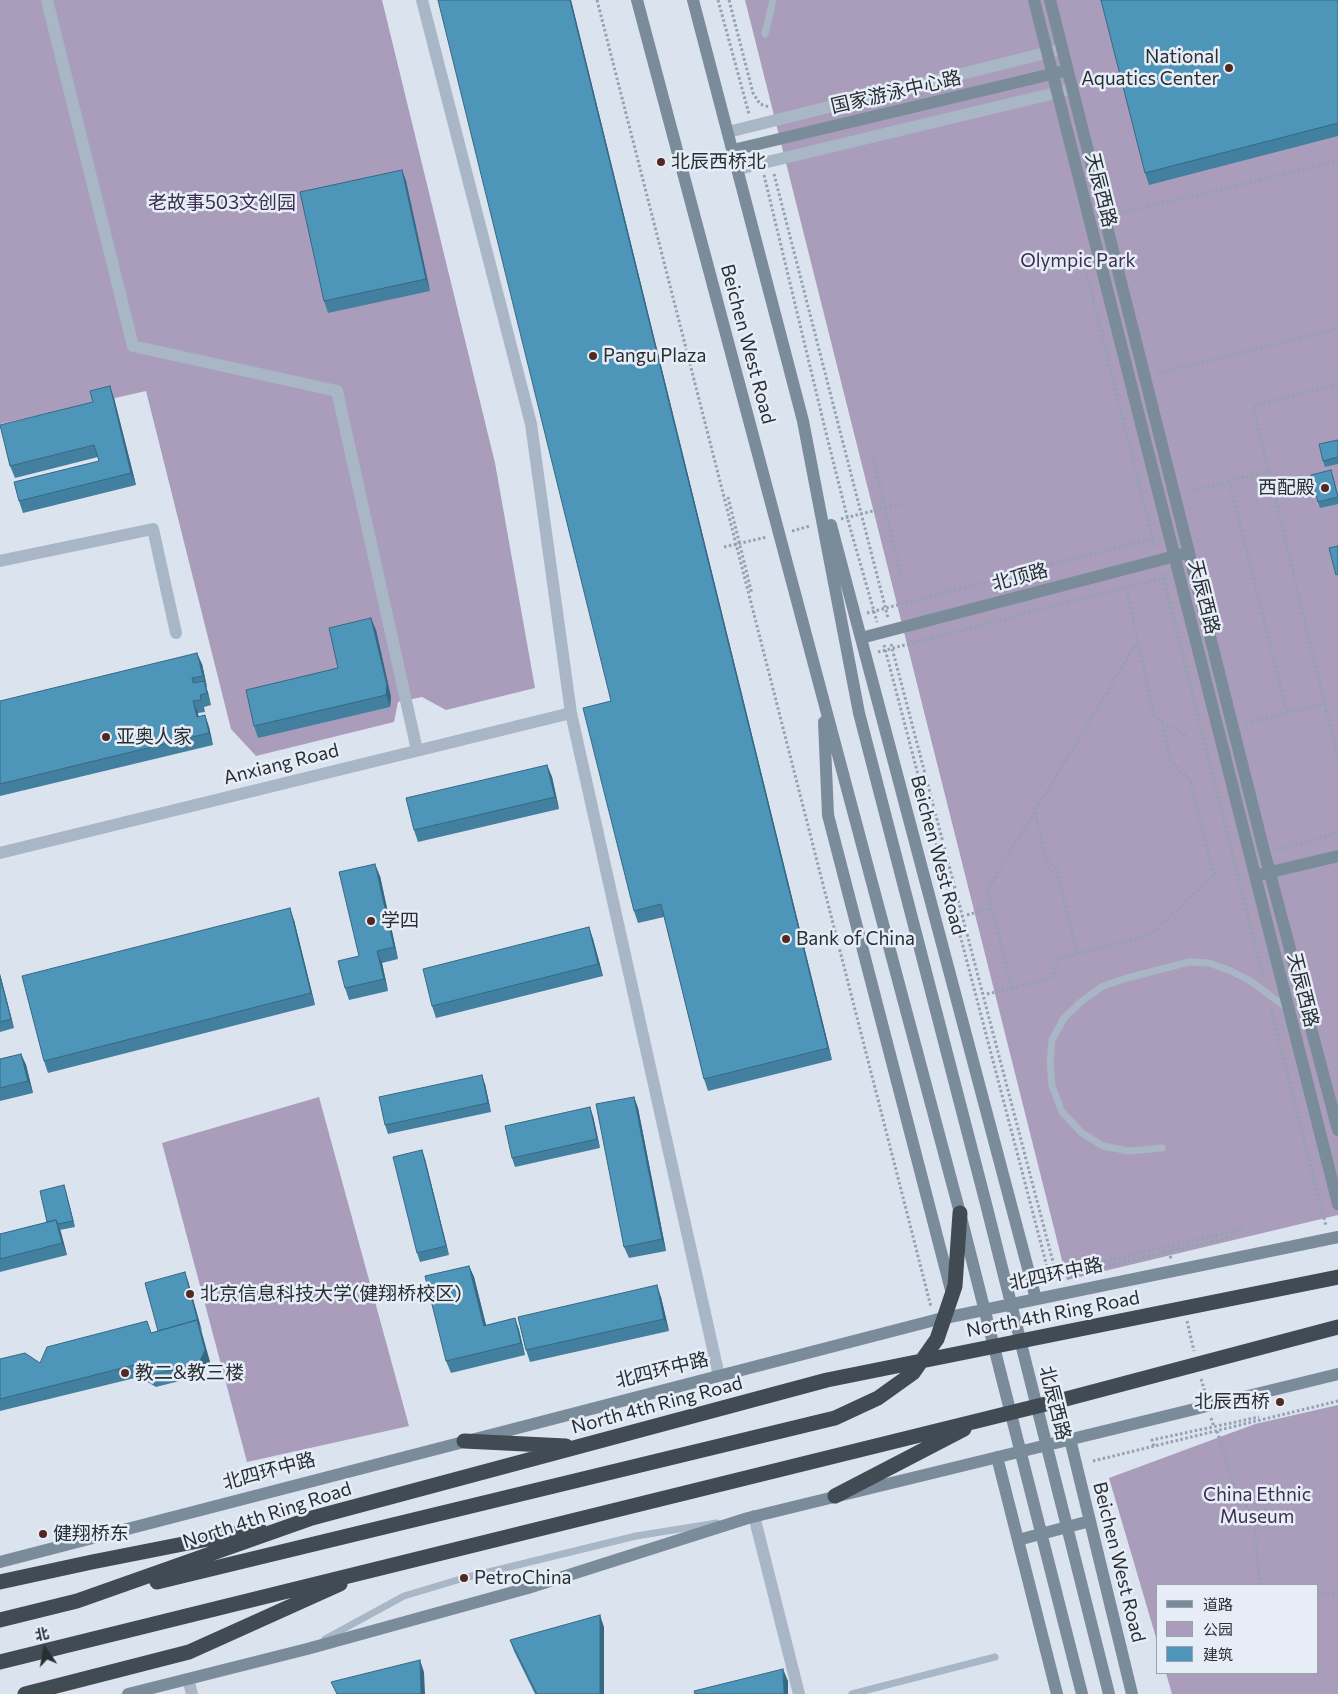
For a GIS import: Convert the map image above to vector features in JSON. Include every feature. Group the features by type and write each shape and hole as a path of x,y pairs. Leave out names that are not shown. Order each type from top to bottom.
{"highway":[{"path":"77,1601 835,1418 878,1398 913,1373 937,1339 955,1286 960,1213"},
{"name":"North 4th Ring Road","path":"0,1620 77,1601 312,1518 828,1380 1338,1277"},
{"path":"0,1662 1062,1400 1338,1327"},
{"path":"835,1496 987,1417"},
{"path":"464,1440 580,1446"},
{"path":"0,1582 312,1518"},
{"path":"25,1694 189,1652 376,1568"}],"street":[{"path":"47,0 133,346 337,391 417,750"},
{"path":"422,0 532,424 571,713 719,1376"},
{"name":"Beichen West Road","path":"637,0 960,1213"},
{"name":"Beichen West Road","path":"693,0 1036,1299"},
{"name":"天辰西路","path":"1034,0 1338,1204"},
{"name":"天辰西路","path":"1050,0 1264,850 1338,1130"},
{"path":"728,132 1062,49"},
{"name":"国家游泳中心路","path":"733,150 1068,71"},
{"path":"738,169 1072,89"},
{"name":"Beichen West Road","path":"804,421 859,712 986,1204"},
{"path":"0,562 153,528 176,633"},
{"name":"北顶路","path":"861,638 1189,552"},
{"name":"Beichen West Road","path":"823,697 828,815 957,1315"},
{"name":"Anxiang Road","path":"0,853 571,713"},
{"path":"1255,876 1283,871 1338,856"},
{"name":"北辰西路","path":"986,1204 1109,1694"},
{"path":"960,1213 1082,1694"},
{"name":"北四环中路","path":"0,1562 464,1440 934,1320 1333,1238"},
{"path":"128,1694 307,1649 528,1588 751,1517 1338,1374"},
{"name":"Beichen West Road","path":"1070,1439 1132,1694"},
{"path":"997,1457 1058,1694"},
{"path":"751,1517 799,1694"},
{"path":"1018,1540 1090,1521"},
{"path":"188,1679 192,1694"}],"lane":[{"path":"765,34 773,0"},
{"path":"1162,1148 1129,1151 1103,1146 1082,1133 1062,1112 1052,1086 1050,1062 1052,1040 1064,1018 1082,1001 1103,986 1189,962 1209,963 1231,971 1267,992 1289,1010"},
{"path":"307,1649 404,1596 464,1578 636,1536 751,1517"},
{"path":"852,1694 995,1657"}],"path":[{"path":"597,0 934,1320"},
{"path":"718,0 750,119"},
{"path":"729,0 753,93 760,104 777,108"},
{"path":"1118,214 1338,161"},
{"path":"771,167 882,595"},
{"path":"763,171 829,447 880,630"},
{"path":"1084,261 1267,992 1333,1238"},
{"path":"1158,373 1338,329"},
{"path":"1338,384 1253,406 1338,759"},
{"path":"873,457 901,576"},
{"path":"848,464 855,462"},
{"path":"1188,492 1268,471"},
{"path":"1229,481 1287,712"},
{"path":"728,498 752,594"},
{"path":"855,616 1169,534"},
{"path":"866,655 1179,573"},
{"path":"878,583 885,580"},
{"path":"1127,592 1154,715 1187,736"},
{"path":"882,640 1052,1286"},
{"path":"1012,988 987,890 1138,640"},
{"path":"1246,723 1325,703"},
{"path":"1162,721 1170,760 1190,780 1214,876"},
{"path":"1035,812 1046,859 1056,868 1077,953"},
{"path":"1264,850 1278,849 1338,833"},
{"path":"1233,858 1250,854"},
{"path":"987,994 1050,979 1059,959 1151,934 1219,870"},
{"path":"967,915 991,908"},
{"path":"1070,1269 1243,1228"},
{"path":"1094,1263 1095,1268 1234,1236"},
{"path":"1169,1251 1171,1260"},
{"path":"1186,1316 1195,1353"},
{"path":"1200,1371 1206,1399"},
{"path":"1093,1461 1338,1402"},
{"path":"1154,1446 1152,1440 1259,1417"},
{"path":"1211,1418 1214,1427"},
{"path":"1216,1431 1233,1482 1254,1520 1260,1584"},
{"path":"1318,1592 1338,1594"}],"green space":[{"name":"老故事503文创园","path":"0,0 382,0 495,463 535,688 446,710 422,697 398,702 394,722 256,756 231,729 146,391 0,424"},
{"name":"Olympic Park","path":"745,0 1338,0 1338,1215 1067,1280"},
{"path":"319,1097 409,1426 247,1462 162,1143"},
{"name":"China Ethnic Museum","path":"1338,1405 1338,1694 1172,1694 1166,1674 1318,1674 1318,1584 1156,1584 1156,1638 1109,1478 1255,1424"}],"building":[{"name":"Pangu Plaza","path":"438,0 570,0 828,1048 704,1079 661,904 634,911 583,708 611,701"},
{"name":"National Aquatics Center","path":"1101,0 1338,0 1338,123 1145,173"},
{"path":"402,170 426,279 324,301 300,192"},
{"path":"110,386 131,473 19,501 14,482 99,461 94,445 10,466 0,425 93,402 90,391"},
{"path":"1338,440 1338,457 1323,461 1319,444"},
{"name":"西配殿","path":"1331,470 1338,497 1318,502 1311,475"},
{"path":"1338,546 1338,574 1336,575 1329,548"},
{"path":"371,618 387,685 386,695 254,726 246,690 338,668 329,628"},
{"name":"亚奥人家","path":"197,653 203,676 192,678 193,683 204,681 207,693 200,695 201,700 193,701 197,717 205,715 209,733 0,784 0,701"},
{"path":"547,765 555,797 414,830 406,798"},
{"name":"学四","path":"375,864 394,947 377,951 384,979 345,988 338,961 359,956 339,872"},
{"path":"290,908 311,993 44,1061 22,976"},
{"path":"589,927 598,964 432,1006 423,969"},
{"path":"0,977 11,1019 0,1022"},
{"path":"21,1054 28,1081 0,1088 0,1059"},
{"path":"482,1075 488,1103 385,1125 379,1097"},
{"path":"634,1097 662,1239 624,1247 596,1104"},
{"path":"590,1107 597,1139 512,1158 505,1126"},
{"path":"422,1150 446,1246 417,1253 393,1157"},
{"path":"64,1185 73,1221 58,1224 56,1220 47,1222 40,1191"},
{"path":"56,1220 62,1243 0,1259 0,1234"},
{"path":"469,1266 484,1326 515,1318 521,1343 446,1361 425,1276"},
{"path":"185,1272 198,1322 197,1320 158,1331 145,1283"},
{"path":"657,1285 664,1319 526,1350 518,1317"},
{"name":"教二&教三楼","path":"197,1320 205,1350 199,1363 151,1375 134,1365 0,1399 0,1359 25,1353 40,1363 47,1347 147,1321 151,1333"},
{"path":"600,1615 600,1694 537,1694 510,1640"},
{"path":"420,1660 421,1694 337,1694 331,1682"},
{"path":"783,1669 784,1694 695,1694 694,1691"}],"place":[{"name":"National Aquatics Center","path":"1229,68"},
{"name":"北辰西桥北","path":"661,162"},
{"name":"Pangu Plaza","path":"593,356"},
{"name":"西配殿","path":"1325,488"},
{"name":"亚奥人家","path":"106,737"},
{"name":"学四","path":"371,921"},
{"name":"Bank of China","path":"786,939"},
{"name":"北京信息科技大学(健翔桥校区)","path":"190,1294"},
{"name":"教二&教三楼","path":"125,1373"},
{"name":"北辰西桥","path":"1280,1402"},
{"name":"健翔桥东","path":"43,1534"},
{"name":"PetroChina","path":"464,1578"}]}
